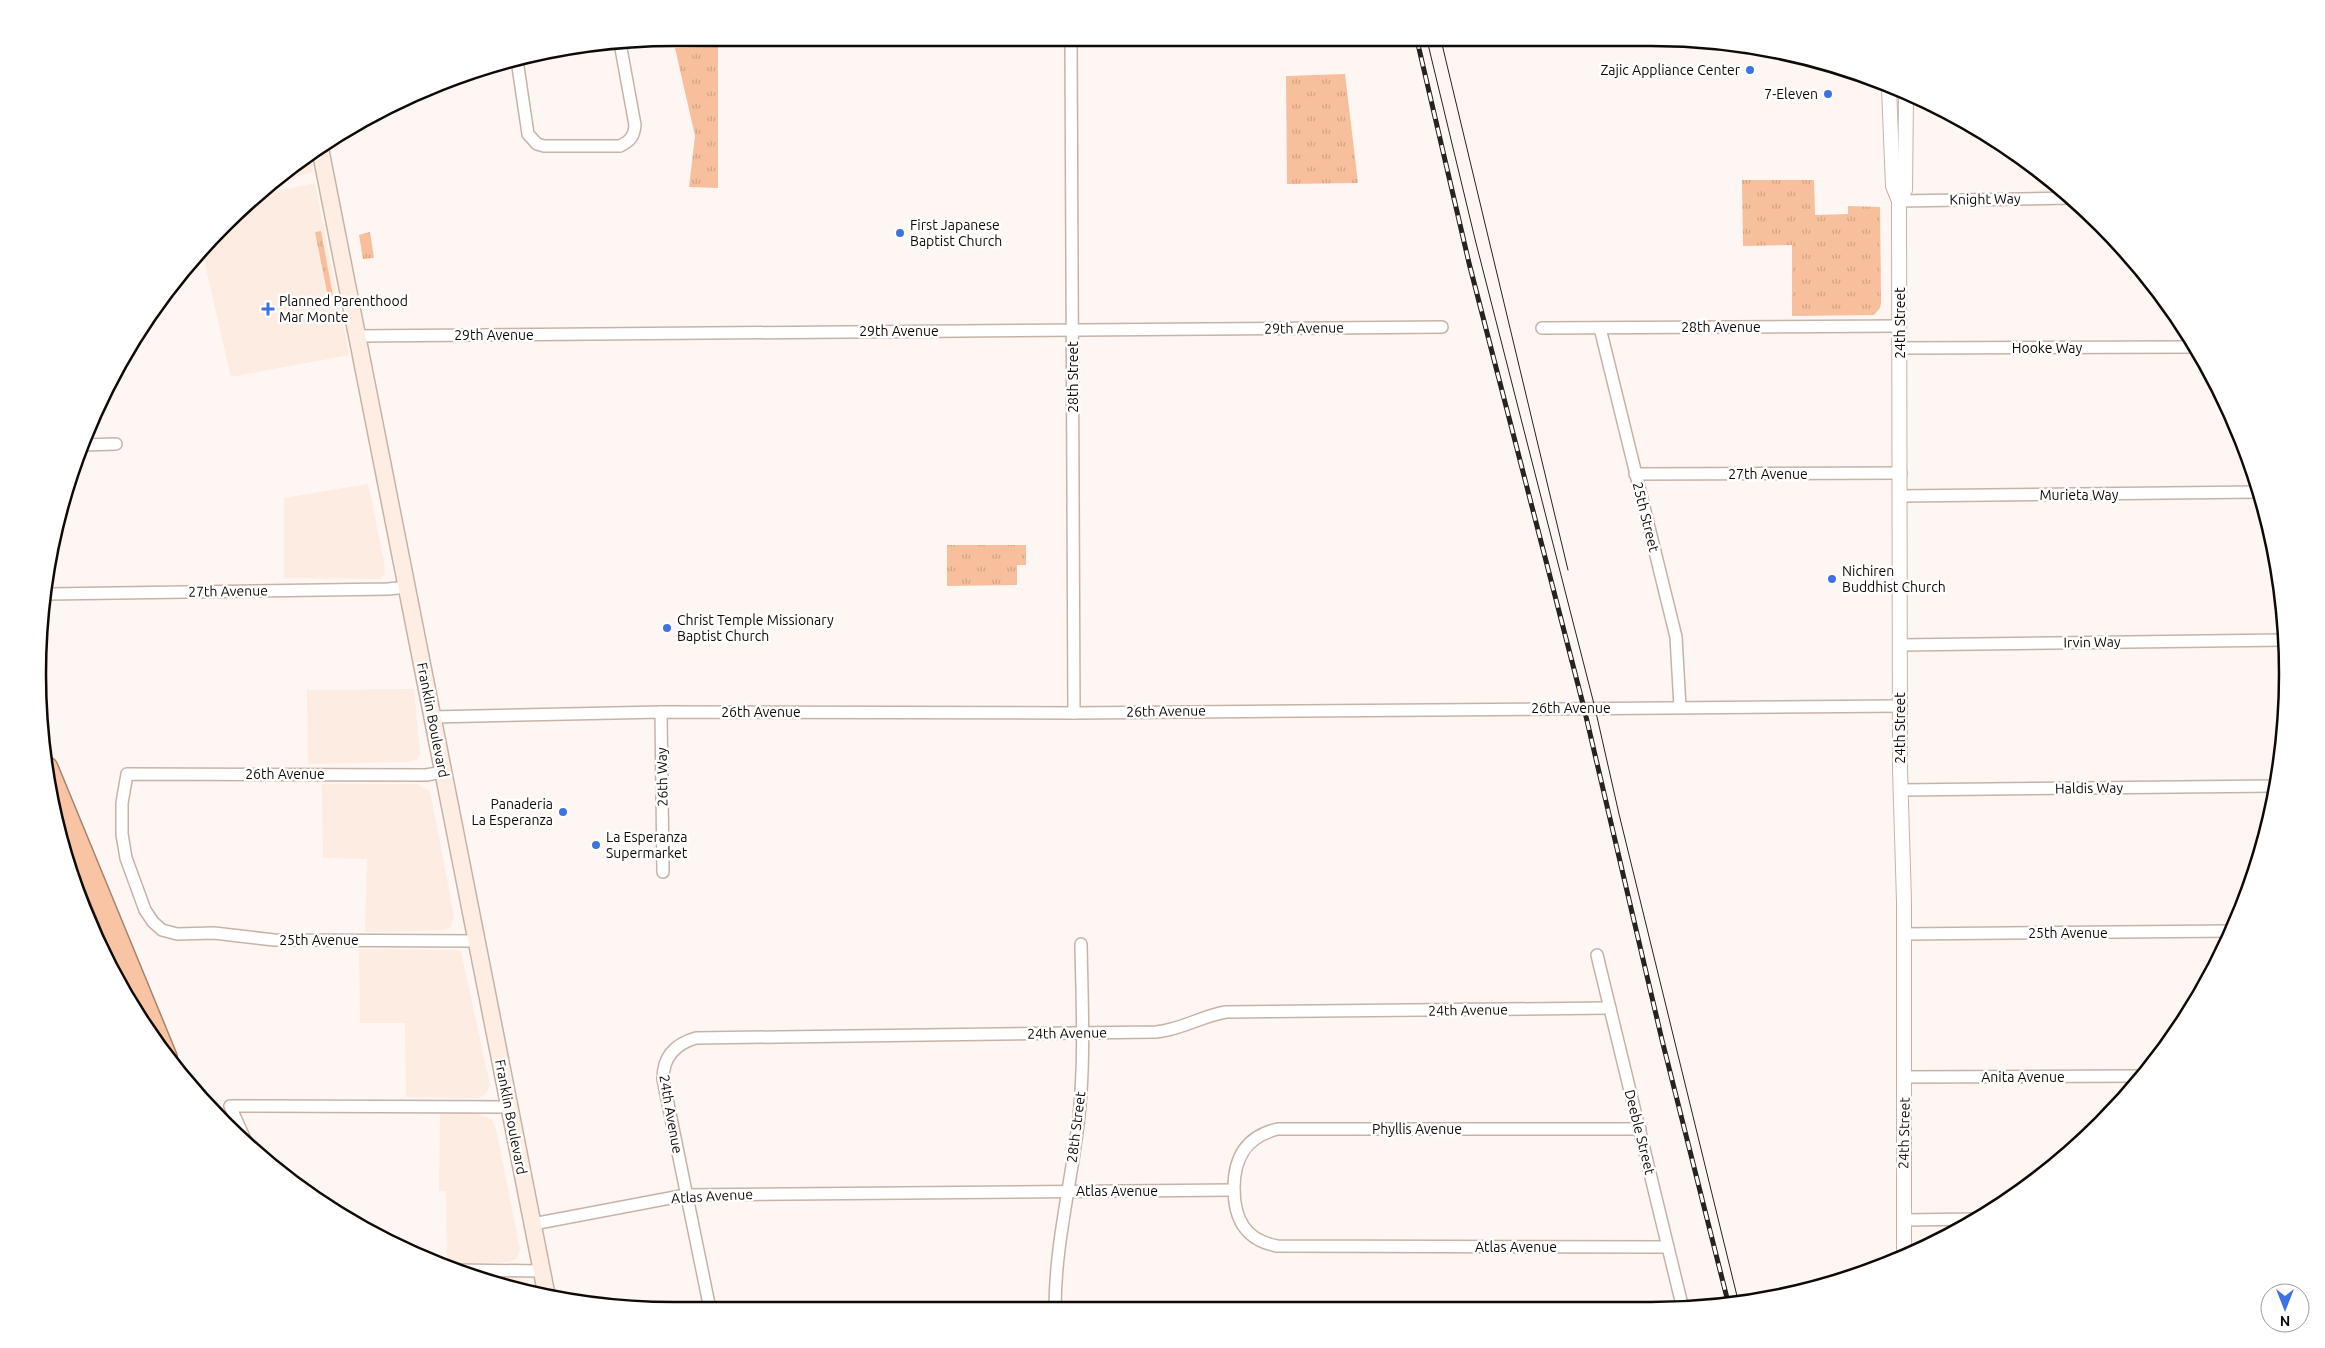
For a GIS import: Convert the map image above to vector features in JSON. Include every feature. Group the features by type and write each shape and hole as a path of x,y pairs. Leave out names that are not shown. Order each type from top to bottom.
{"highway":[{"path":"58,794 152,1023"}],"main road":[{"name":"Franklin Boulevard","path":"321,155 545,1288"}],"street":[{"name":"28th Street","path":"1071,46 1074,713"},
{"path":"518,67 528,134 532,140 544,146 620,146 628,142 633,136 635,125 621,49"},
{"name":"24th Street","path":"1890,94 1892,186 1899,201 1901,473 1900,790 1905,1077 1904,1248"},
{"name":"24th Street","path":"1899,201 1905,190 1906,101"},
{"name":"Knight Way","path":"1899,201 2060,198"},
{"name":"28th Avenue","path":"1542,328 1900,326"},
{"name":"29th Avenue","path":"357,336 1442,327"},
{"name":"25th Street","path":"1600,328 1677,646 1680,707"},
{"name":"Hooke Way","path":"1900,348 2187,347"},
{"path":"90,445 116,444"},
{"name":"27th Avenue","path":"1636,474 1901,473"},
{"name":"Murieta Way","path":"1900,496 2251,492"},
{"name":"27th Avenue","path":"52,594 388,590 407,587"},
{"name":"Irvin Way","path":"1900,645 2277,640"},
{"name":"26th Avenue","path":"432,717 660,712 1074,713 1901,706"},
{"name":"26th Way","path":"660,712 663,872"},
{"name":"26th Avenue","path":"162,930 153,922 145,910 126,858 122,826 122,803 127,774 426,775 442,772"},
{"name":"Haldis Way","path":"1900,790 2268,786"},
{"name":"25th Avenue","path":"162,930 177,934 214,933 274,940 476,941"},
{"name":"25th Avenue","path":"1904,934 2223,931"},
{"name":"28th Street","path":"1055,1302 1057,1264 1079,1115 1082,1033 1081,944"},
{"name":"Deeble Street","path":"1597,955 1681,1301"},
{"name":"24th Avenue","path":"709,1302 663,1079 666,1060 677,1046 684,1041 696,1038 1167,1031 1182,1028 1213,1014 1226,1012 1610,1008"},
{"name":"Anita Avenue","path":"1905,1077 2133,1076"},
{"path":"239,1127 230,1106 509,1107"},
{"name":"Phyllis Avenue","path":"1234,1190 1235,1166 1243,1149 1259,1136 1278,1129 1640,1129"},
{"name":"Atlas Avenue","path":"533,1224 686,1195 1234,1190 1235,1211 1246,1231 1256,1239 1278,1246 1668,1248"},
{"path":"1904,1220 1963,1219"},
{"path":"480,1270 542,1271"}],"shaded area":[{"path":"311,162 313,172 289,178"},
{"path":"315,183 349,355 231,377 204,258 230,230 272,192"},
{"path":"368,484 385,574 379,579 284,578 284,498"},
{"path":"414,689 420,754 416,760 408,762 308,764 307,690"},
{"path":"322,784 417,784 430,791 454,916 450,928 444,930 365,932 367,859 323,858"},
{"path":"359,949 452,950 461,952 490,1085 485,1095 478,1098 406,1097 405,1023 360,1023"},
{"path":"440,1113 479,1114 492,1120 496,1129 520,1249 516,1259 511,1262 460,1264 447,1259 446,1191 439,1191"},
{"path":"506,1278 520,1278 525,1283 512,1280"}],"green space":[{"path":"718,47 718,188 689,187 695,136 675,48"},
{"path":"1345,74 1358,183 1287,184 1286,76"},
{"path":"1742,180 1814,180 1815,215 1848,214 1848,206 1880,207 1881,303 1880,308 1874,315 1792,316 1792,245 1743,246"},
{"path":"321,231 333,296 328,297 315,232"},
{"path":"370,232 374,258 363,259 359,235"},
{"path":"947,545 1026,545 1026,565 1017,565 1017,585 947,586"}],"tram line":[{"path":"1428,46 1475,239 1595,708 1619,814 1737,1295"},
{"path":"1442,46 1568,570"}],"railway":[{"path":"1418,46 1469,263 1584,708 1662,1040 1727,1297"}],"place":[{"name":"Zajic Appliance Center","path":"1750,70"},
{"name":"7-Eleven","path":"1828,94"},
{"name":"First Japanese Baptist Church","path":"900,233"},
{"name":"Planned Parenthood Mar Monte","path":"268,309"},
{"name":"Nichiren Buddhist Church","path":"1832,579"},
{"name":"Christ Temple Missionary Baptist Church","path":"667,628"},
{"name":"Panaderia La Esperanza","path":"563,812"},
{"name":"La Esperanza Supermarket","path":"596,845"}]}
